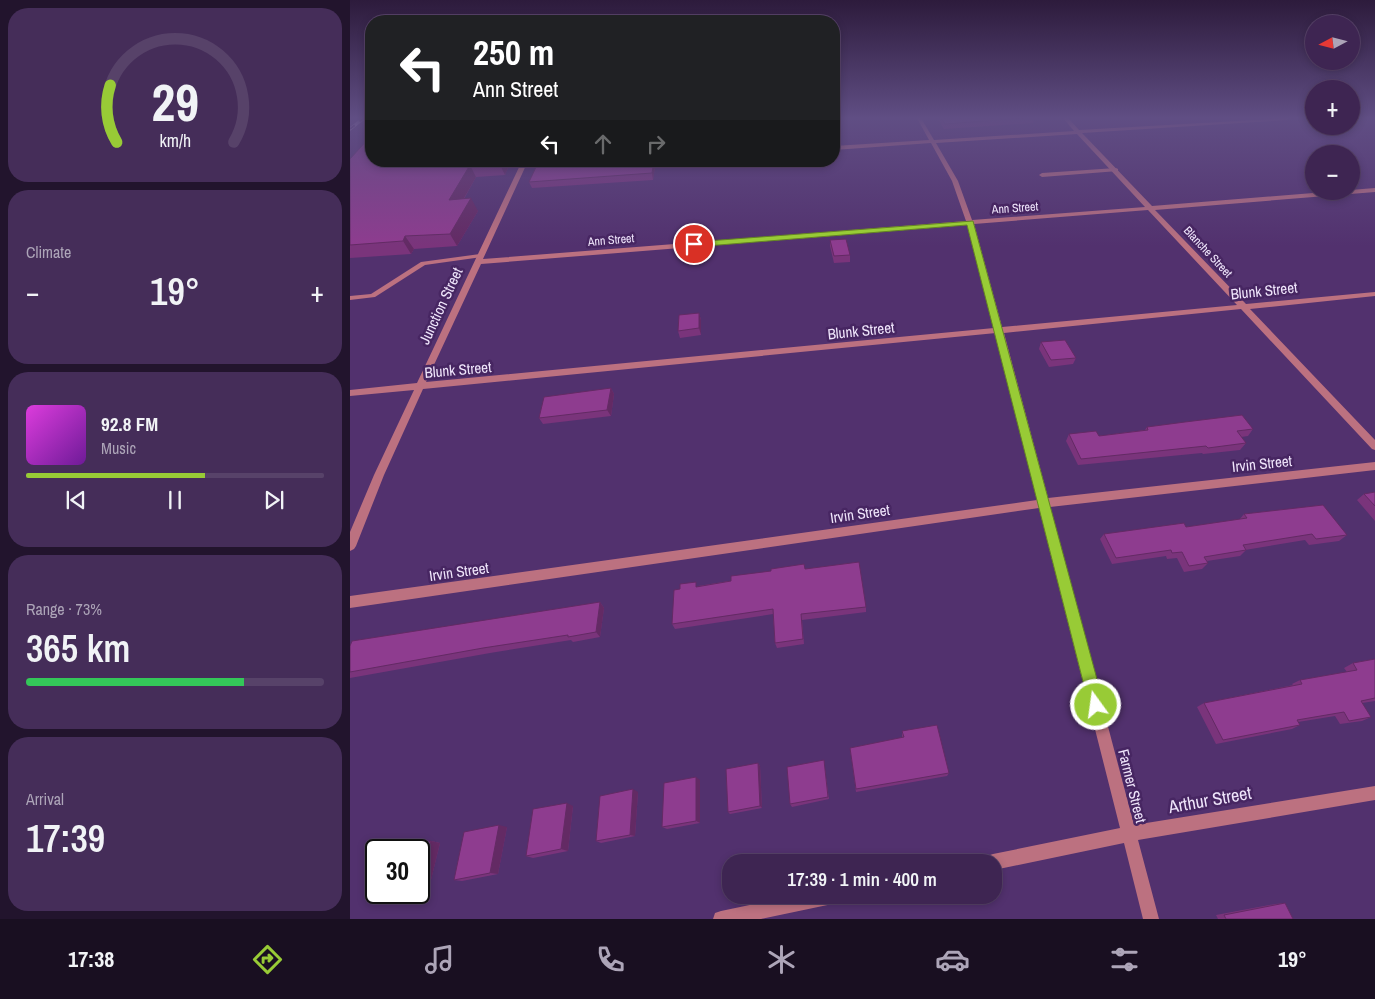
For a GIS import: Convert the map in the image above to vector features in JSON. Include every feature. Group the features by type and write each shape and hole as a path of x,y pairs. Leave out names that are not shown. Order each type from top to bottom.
{"street":[{"name":"Farmer Street","path":"944,161 951,174 970,222 1000,331 1151,919"},
{"name":"Blanche Street","path":"1107,161 1375,446"},
{"name":"Junction Street","path":"350,546 378,475 418,387 522,167"},
{"path":"521,170 530,169"},
{"name":"Ann Street","path":"479,259 1375,190"},
{"name":"Blunk Street","path":"350,393 1375,294"},
{"name":"Irvin Street","path":"350,602 1045,503 1375,466"},
{"name":"Arthur Street","path":"1002,860 1129,834 1375,793"},
{"path":"721,919 794,904"}],"lane":[{"path":"1042,175 1116,170"},
{"path":"350,298 373,296 423,263 479,259"}],"building":[{"path":"350,161 365,161 365,167 469,167 449,200 471,198 450,234 405,236 403,241 350,245"},
{"path":"536,167 653,167 652,173 529,182"},
{"path":"846,239 850,255 834,256 830,240"},
{"path":"699,313 699,328 678,331 679,315"},
{"path":"1065,340 1076,358 1051,360 1041,342"},
{"path":"611,388 607,410 539,418 544,397"},
{"path":"1242,415 1253,429 1237,431 1246,443 1208,448 1206,446 1081,459 1069,434 1096,431 1099,436 1148,430 1147,427"},
{"path":"1375,492 1375,506 1364,494"},
{"path":"1323,505 1347,535 1316,539 1312,534 1243,545 1246,550 1204,557 1208,563 1189,566 1182,552 1172,553 1171,550 1116,558 1104,534 1184,523 1186,527 1247,518 1244,514"},
{"path":"859,562 866,607 801,614 803,639 775,643 773,609 672,624 674,590 680,589 680,584 696,582 696,587 731,581 731,576 771,571 771,569 804,564 805,569"},
{"path":"600,602 596,632 483,648 350,672 350,646 352,641"},
{"path":"1375,659 1375,698 1361,701 1371,717 1349,721 1344,712 1297,720 1300,725 1223,740 1204,703 1302,684 1300,680 1357,670 1353,663"},
{"path":"937,725 949,773 856,789 850,748 904,737 902,731"},
{"path":"824,760 828,797 790,804 787,767"},
{"path":"758,763 760,806 728,812 726,769"},
{"path":"696,777 696,821 662,827 664,783"},
{"path":"633,789 630,835 596,841 600,796"},
{"path":"567,803 561,849 526,856 533,809"},
{"path":"499,825 490,873 454,880 464,832"},
{"path":"1285,903 1293,919 1226,919 1224,915"}],"route":[{"path":"694,244 970,222 1045,503 1096,705"}]}
